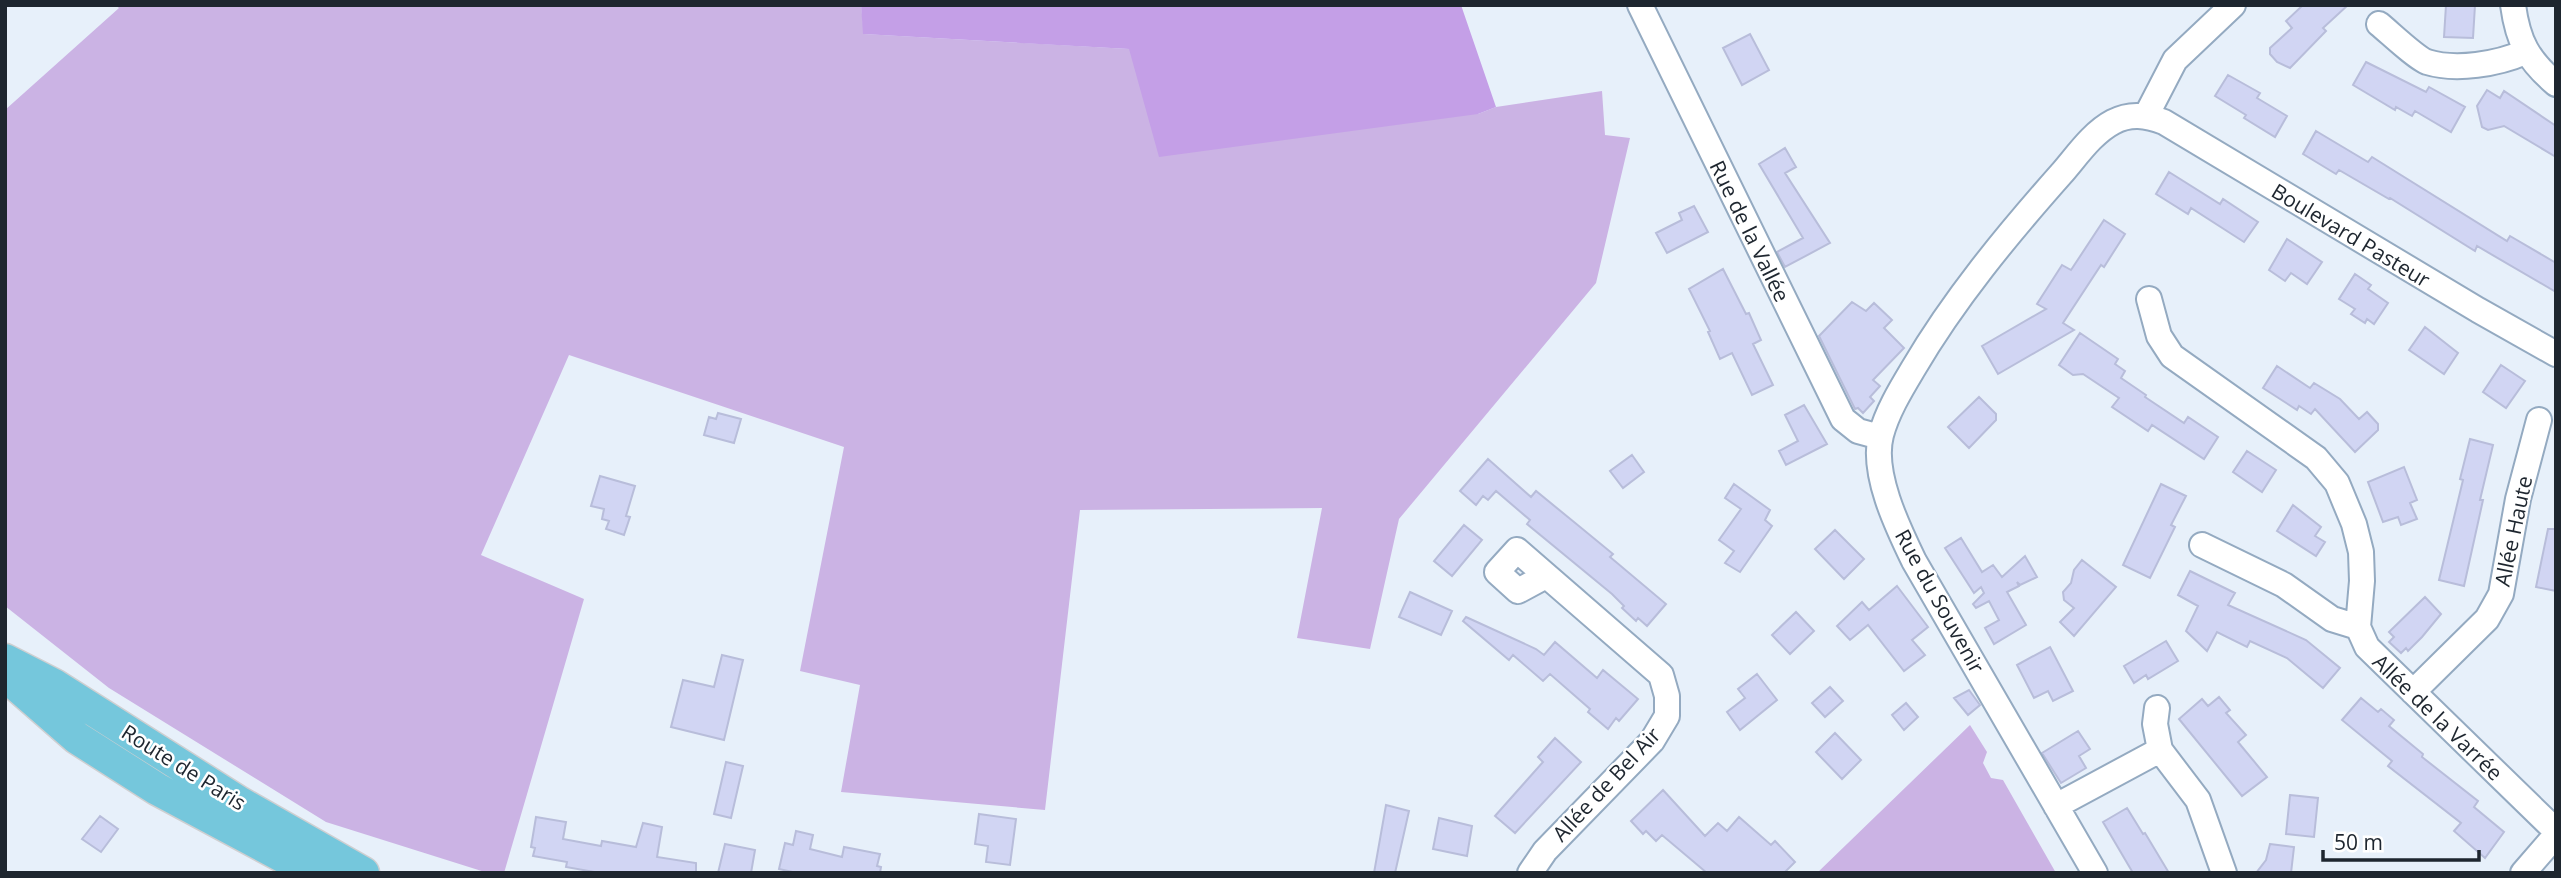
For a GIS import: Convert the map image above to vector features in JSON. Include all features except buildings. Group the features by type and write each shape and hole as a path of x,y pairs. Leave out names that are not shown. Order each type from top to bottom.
{"main road":[{"name":"Route de Paris","path":"5,660 54,685 240,803 363,873"},
{"name":"Route de Paris","path":"5,675 77,738 157,789 314,873"}],"street":[{"name":"Rue de la Vallée","path":"1640,5 1843,419 1858,431 1880,437"},
{"path":"2146,116 2175,60 2233,5"},
{"path":"2513,5 2525,52 2556,84"},
{"path":"2379,23 2426,61 2489,65 2525,52"},
{"name":"Rue du Souvenir","path":"2095,873 1914,562 1883,488 1880,437 1897,396 1930,341 2032,206 2103,129 2128,116 2146,116"},
{"name":"Boulevard Pasteur","path":"2146,116 2164,121 2442,289 2556,354"},
{"path":"2149,299 2159,336 2172,356 2316,458 2337,483 2354,524 2361,552 2362,581 2358,627 2332,619 2284,585 2202,545"},
{"name":"Allée Haute","path":"2413,692 2487,619 2501,594 2518,499 2539,420"},
{"name":"Allée de Bel Air","path":"1530,873 1545,851 1652,741 1667,716 1667,696 1661,675 1546,576"},
{"name":"Allée de la Varrée","path":"2358,627 2367,647 2556,833"},
{"path":"2157,708 2155,724 2160,750 2198,800 2224,873"},
{"path":"2056,806 2160,750"},
{"path":"2523,873 2556,833"}],"shaded area":[{"path":"115,5 861,5 864,34 1129,49 1478,114 1496,107 1602,91 1605,135 1630,138 1596,283 1399,519 1370,649 1297,638 1322,508 1080,510 1045,810 841,792 860,685 800,671 844,447 569,355 481,555 584,599 504,873 488,873 326,822 109,688 5,606 5,110 119,8"},
{"path":"861,5 1461,5 1496,107 1478,114 1159,157 1129,49 863,34"},
{"path":"1970,725 1987,752 1983,763 1991,778 2003,780 2056,873 1817,873"}]}
